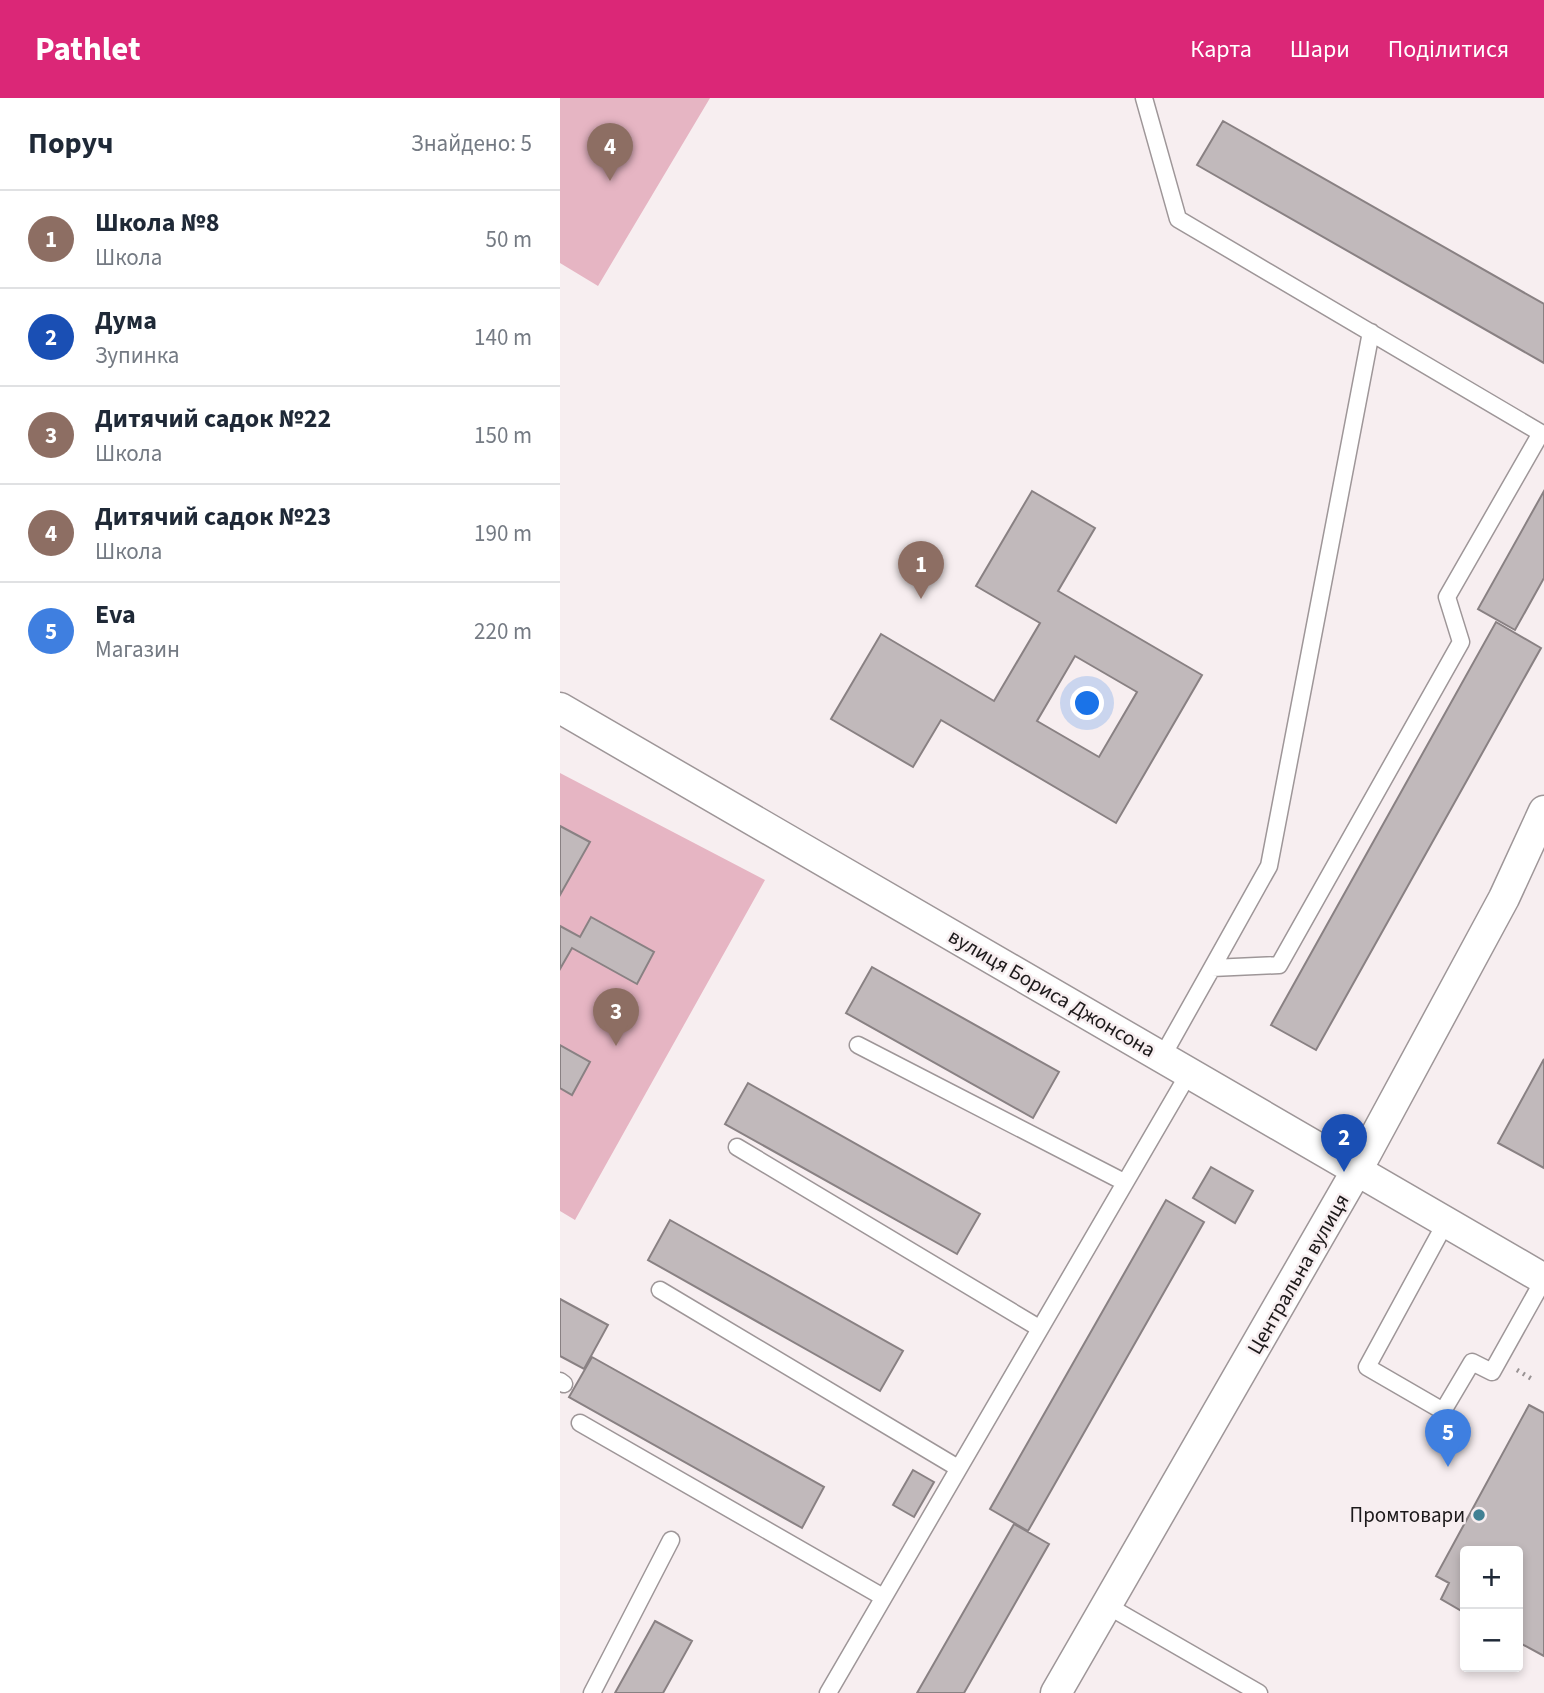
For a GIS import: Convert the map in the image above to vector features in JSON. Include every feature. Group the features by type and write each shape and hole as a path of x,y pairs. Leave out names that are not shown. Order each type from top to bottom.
{"street":[{"name":"вулиця Бориса Джонсона","path":"560,708 1544,1279"},
{"name":"Центральна вулиця","path":"1056,1693 1357,1170 1504,898 1544,810"}],"lane":[{"path":"1145,98 1178,219 1541,433 1447,597 1461,642 1279,965 1212,968"},
{"path":"1161,1057 1269,866 1370,332"},
{"path":"858,1045 1124,1182"},
{"path":"828,1693 1189,1073"},
{"path":"737,1147 1040,1328"},
{"path":"1446,1222 1367,1367 1443,1411 1472,1362 1492,1372 1544,1279"},
{"path":"660,1290 958,1468"},
{"path":"580,1423 883,1597"},
{"path":"592,1693 671,1541"},
{"path":"1108,1606 1259,1693"}],"path":[{"path":"1513,1368 1532,1379"}],"shaded area":[{"path":"560,98 710,98 598,286 560,263"},
{"path":"560,773 765,880 575,1220 560,1211"}],"building":[{"path":"1223,121 1544,304 1544,363 1197,165"},
{"path":"1032,491 1095,528 1058,591 1202,675 1116,823 941,720 913,767 831,719 881,634 994,701 1040,623 976,586","holes":["1075,656 1137,692 1099,757 1037,721"]},
{"path":"1544,491 1544,578 1515,630 1478,609"},
{"path":"1496,622 1541,648 1316,1050 1271,1025"},
{"path":"560,826 590,842 560,895"},
{"path":"591,917 654,952 637,984 572,948 560,969 560,926 580,937"},
{"path":"872,967 1059,1072 1033,1118 846,1013"},
{"path":"560,1045 590,1062 572,1095 560,1088"},
{"path":"1544,1059 1544,1168 1498,1143"},
{"path":"748,1083 980,1214 957,1254 725,1124"},
{"path":"1211,1167 1253,1191 1235,1223 1193,1198"},
{"path":"1166,1200 1204,1222 1028,1531 990,1509"},
{"path":"670,1220 903,1351 880,1391 648,1260"},
{"path":"560,1299 608,1325 584,1369 560,1356"},
{"path":"592,1357 824,1487 802,1528 569,1397"},
{"path":"1529,1405 1544,1413 1544,1656 1523,1645 1523,1546 1460,1546 1460,1610 1441,1599 1449,1583 1436,1576"},
{"path":"913,1470 934,1482 914,1517 893,1505"},
{"path":"1014,1524 1049,1544 964,1693 917,1693"},
{"path":"655,1621 692,1641 663,1693 615,1693"}],"place":[{"name":"Дитячий садок №23","path":"610,181"},
{"name":"Школа №8","path":"921,599"},
{"name":"Дитячий садок №22","path":"616,1046"},
{"name":"Дума","path":"1344,1172"},
{"name":"Eva","path":"1448,1467"},
{"name":"Промтовари","path":"1479,1515"}]}
